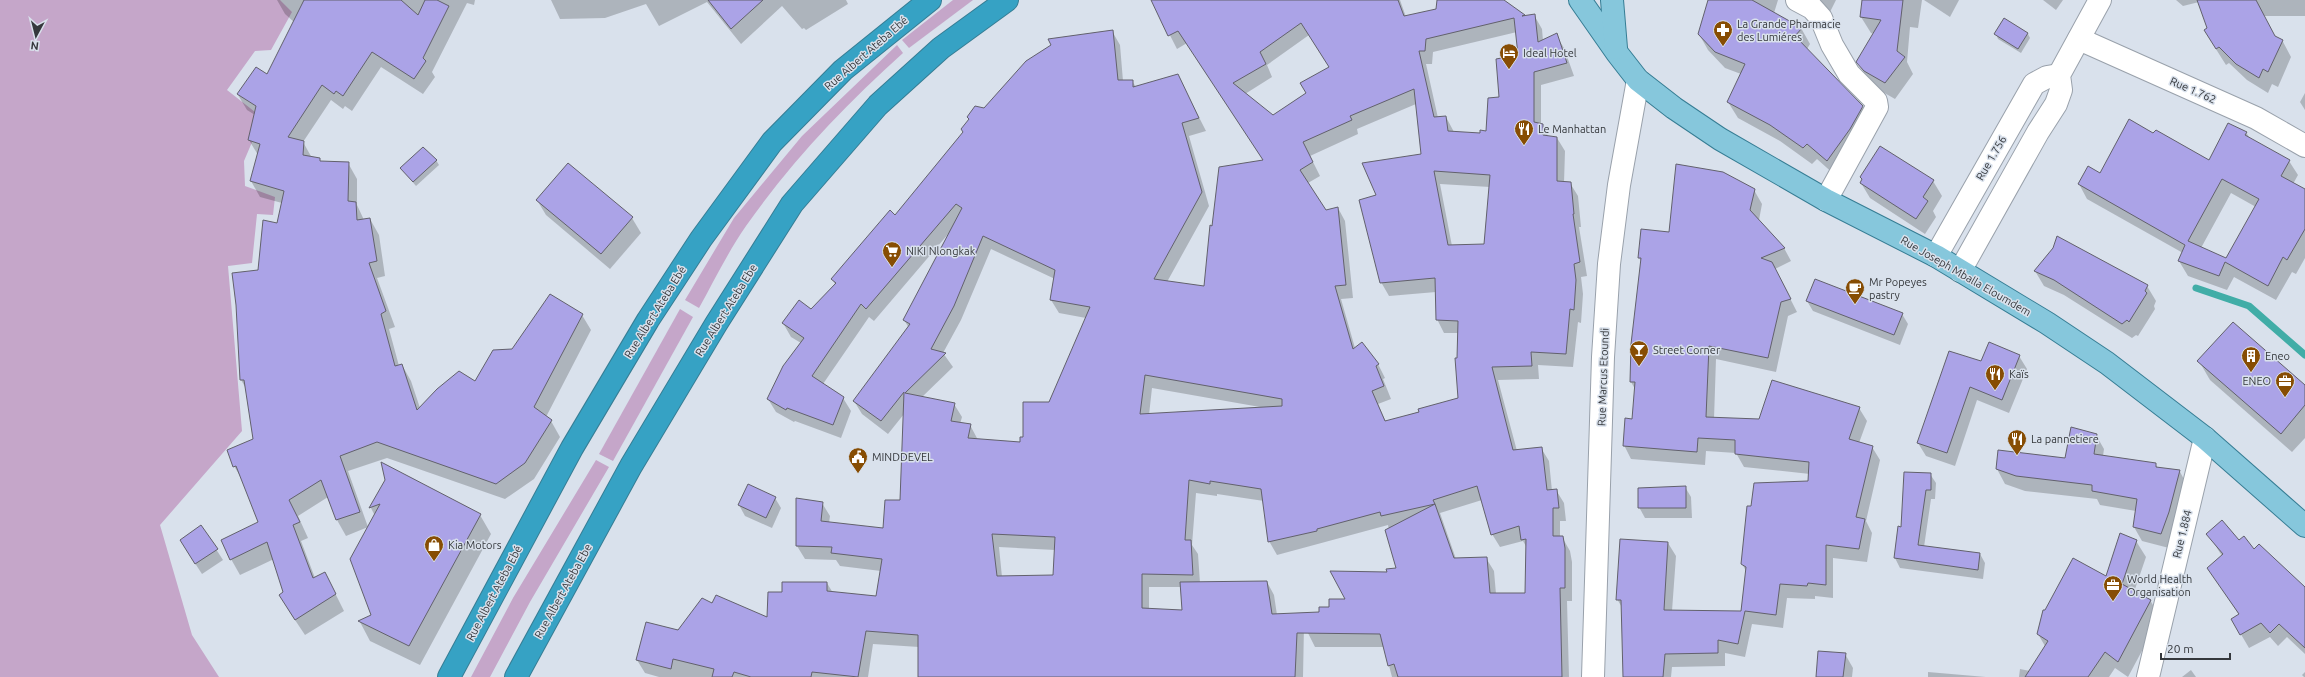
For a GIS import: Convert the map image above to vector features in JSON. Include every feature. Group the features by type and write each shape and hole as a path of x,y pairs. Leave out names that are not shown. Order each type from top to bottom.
{"highway":[{"name":"Rue Albert Ateba Ebé","path":"449,677 572,448 648,320 701,239 772,142 843,70 930,0"},
{"name":"Rue Albert Ateba Ebe","path":"516,677 631,466 792,204 878,105 941,48 1007,0"}],"main road":[{"name":"Rue Joseph Mballa Eloumdem","path":"1580,0 1616,54 1638,80 1674,108 1720,139 1826,200 1936,256 2047,323 2083,347 2205,438 2305,526"},
{"path":"1612,0 1616,54"}],"street":[{"path":"1797,0 1812,8 1821,18 1832,45 1849,74 1876,101 1877,107 1826,200"},
{"path":"1960,271 2038,132 2056,104 2061,90 2059,75 2100,0"},
{"name":"Rue 1.762","path":"2079,39 2256,118 2305,146"},
{"name":"Rue 1.756","path":"1936,256 2034,84 2047,77 2059,75"},
{"name":"Rue Marcus Etoundi","path":"1594,677 1603,357 1608,272 1619,185 1638,80"},
{"name":"Rue 1.884","path":"2148,677 2205,438"}],"shaded area":[{"path":"0,0 280,0 292,12 271,50 255,51 227,90 255,112 258,128 244,161 245,186 275,197 273,215 257,214 252,263 228,266 242,431 160,525 192,635 219,677 0,677"},
{"path":"953,0 973,0 909,48 902,40"},
{"path":"897,45 903,53 860,93 820,135 763,202 733,246 699,308 685,300 734,218 802,136"},
{"path":"680,309 693,317 613,461 599,454"},
{"path":"596,460 609,467 530,602 490,677 471,677 513,598"}],"building":[{"path":"304,0 401,0 418,15 425,0 437,0 449,6 423,58 426,61 414,79 372,52 343,96 336,91 334,94 322,85 288,137 304,141 303,155 320,158 320,161 349,162 348,201 356,202 357,220 370,218 377,261 369,263 386,311 381,314 395,366 402,364 417,410 437,389 459,371 475,381 493,350 512,349 550,294 583,314 534,407 552,420 525,463 496,484 377,442 340,456 360,512 336,520 321,480 289,500 300,522 293,525 313,578 325,572 336,594 295,620 279,595 283,592 267,542 230,560 221,540 258,522 236,466 233,467 227,450 253,439 244,380 240,380 236,305 232,273 258,270 263,220 277,223 284,191 250,181 260,144 248,140 256,106 237,94 256,67 267,74"},
{"path":"708,0 763,0 731,29"},
{"path":"1151,0 1398,0 1404,16 1436,9 1437,0 1504,0 1525,15 1522,16 1535,14 1538,42 1557,33 1567,63 1534,72 1534,122 1543,124 1543,135 1557,137 1557,181 1571,182 1573,214 1580,262 1574,264 1576,280 1574,310 1570,309 1566,354 1531,352 1532,366 1492,367 1513,450 1542,447 1547,490 1557,489 1559,508 1553,508 1553,536 1563,536 1565,548 1565,588 1560,588 1562,677 1398,677 1394,664 1388,666 1380,634 1297,633 1295,677 918,677 918,635 866,631 858,677 812,672 811,677 751,677 734,672 732,677 712,677 714,669 673,659 671,669 636,660 646,622 678,630 702,598 712,603 716,595 767,617 768,592 782,592 782,582 827,582 827,591 876,596 882,559 831,553 832,547 796,546 796,498 823,502 821,521 883,528 885,500 900,500 904,392 881,421 853,401 910,324 903,320 962,208 956,204 866,309 861,304 812,376 844,397 833,425 787,408 786,410 767,399 783,366 804,338 782,323 799,300 811,309 836,283 831,279 890,210 895,215 963,132 961,129 969,119 967,117 975,106 984,108 1026,61 1051,45 1048,39 1113,30 1118,80 1133,80 1133,87 1178,74 1199,118 1182,123 1202,192 1154,279 1204,286 1210,225 1212,226 1219,167 1263,160 1178,31 1168,36","holes":["1514,18 1518,55 1496,59 1499,97 1488,98 1486,131 1480,130 1480,133 1448,131 1446,116 1434,117 1419,51 1425,51 1426,39","1301,23 1329,67 1300,83 1306,93 1273,115 1233,83 1266,64 1260,52","1414,89 1421,154 1362,163 1376,195 1359,200 1380,283 1435,278 1436,320 1458,321 1457,358 1455,358 1458,398 1418,409 1419,412 1385,421 1372,391 1384,386 1376,366 1379,364 1362,342 1353,349 1335,286 1346,285 1338,207 1326,210 1300,170 1313,162 1303,142 1352,120 1350,116","1434,171 1490,175 1484,244 1448,245","983,236 1055,270 1050,300 1090,307 1049,402 1023,402 1023,437 1020,437 1020,442 968,438 971,424 951,421 955,403 905,393 946,353 931,349 954,306","1145,375 1282,399 1282,406 1140,414","1189,480 1210,484 1210,481 1261,489 1268,542 1317,531 1317,529 1380,512 1381,516 1435,504 1385,530 1396,568 1386,569 1387,572 1330,571 1345,599 1329,599 1329,607 1319,607 1319,612 1272,614 1267,581 1180,582 1182,610 1142,608 1142,574 1193,575 1191,540 1185,540","1477,486 1491,535 1519,526 1521,540 1526,539 1525,593 1490,593 1487,557 1454,558 1433,500","992,534 1055,537 1053,575 997,576"]},
{"path":"1708,0 1752,0 1802,28 1795,36 1863,106 1850,129 1827,161 1807,144 1803,148 1770,125 1727,102 1745,64 1715,52 1698,34"},
{"path":"1862,0 1903,0 1897,51 1905,57 1885,83 1864,71 1856,62 1881,20 1860,17"},
{"path":"2197,0 2256,0 2275,36 2283,40 2268,72 2263,69 2259,78 2236,64 2219,47 2216,49 2204,30 2207,28"},
{"path":"2004,18 2028,33 2018,49 1994,34"},
{"path":"2129,119 2153,133 2156,130 2209,160 2228,123 2247,132 2245,135 2290,160 2281,176 2305,189 2305,229 2287,260 2283,257 2268,286 2225,262 2219,276 2178,261 2185,245 2078,184 2088,166 2100,173","holes":["2222,179 2259,199 2226,258 2188,241"]},
{"path":"1880,146 1934,180 1923,197 1928,201 1916,219 1860,183 1862,179 1860,177"},
{"path":"423,147 437,160 413,182 400,168"},
{"path":"568,163 633,217 601,254 536,200"},
{"path":"1676,164 1723,172 1755,189 1750,210 1785,248 1761,258 1772,262 1791,299 1781,302 1768,358 1709,346 1706,417 1759,419 1772,380 1860,407 1849,439 1873,446 1856,517 1865,519 1859,549 1826,545 1826,585 1808,583 1807,586 1780,584 1776,615 1745,611 1738,644 1718,640 1718,653 1665,654 1663,677 1623,677 1621,600 1616,600 1620,539 1668,542 1664,610 1741,611 1746,567 1741,564 1747,506 1751,506 1754,483 1808,481 1809,462 1735,454 1735,440 1698,438 1697,452 1623,446 1625,418 1632,419 1635,382 1630,382 1631,344 1641,258 1638,258 1641,229 1669,232"},
{"path":"2057,236 2148,285 2145,291 2147,293 2129,322 2127,320 2122,324 2054,280 2034,271 2053,248"},
{"path":"1815,279 1903,313 1894,335 1806,301"},
{"name":"Eneo","path":"2233,322 2305,385 2305,405 2281,434 2197,361"},
{"path":"1989,342 2020,355 2002,400 1970,387 1947,453 1917,443 1949,351 1981,361"},
{"path":"2071,427 2097,434 2094,454 2156,463 2156,467 2180,470 2169,512 2161,534 2133,527 2137,499 2092,491 2092,485 2016,476 1996,469 1998,450 2065,458"},
{"path":"381,462 481,514 409,646 358,621 371,615 350,559 380,504 369,508 385,480"},
{"path":"1904,472 1931,473 1931,490 1926,490 1918,545 1980,553 1978,570 1894,558 1898,526 1901,527"},
{"path":"748,484 776,497 766,518 738,505"},
{"path":"1686,486 1686,508 1638,508 1638,488"},
{"path":"2222,520 2239,540 2244,536 2254,549 2259,544 2305,587 2305,648 2279,624 2270,633 2261,623 2240,635 2231,619 2239,614 2207,568 2223,554 2206,534"},
{"path":"201,525 218,549 195,564 180,540"},
{"path":"2120,533 2137,540 2122,584 2151,600 2118,662 2105,652 2088,677 2025,677 2048,641 2037,634 2043,610 2045,610 2073,558 2106,576"},
{"path":"1818,651 1846,653 1843,677 1816,677"}],"waterway":[{"path":"2196,288 2249,306 2305,355"}],"place":[{"name":"La Grande Pharmacie des Lumiéres","path":"1723,47"},
{"name":"Ideal Hotel","path":"1509,70"},
{"name":"Le Manhattan","path":"1524,146"},
{"name":"NIKI Nlongkak","path":"892,268"},
{"name":"Mr Popeyes pastry","path":"1855,305"},
{"name":"Street Corner","path":"1639,367"},
{"name":"Eneo","path":"2251,373"},
{"name":"Kaïs","path":"1995,391"},
{"name":"ENEO","path":"2285,398"},
{"name":"La pannetiere","path":"2017,456"},
{"name":"MINDDEVEL","path":"858,474"},
{"name":"Kia Motors","path":"434,562"},
{"name":"World Health Organisation","path":"2113,602"}]}
